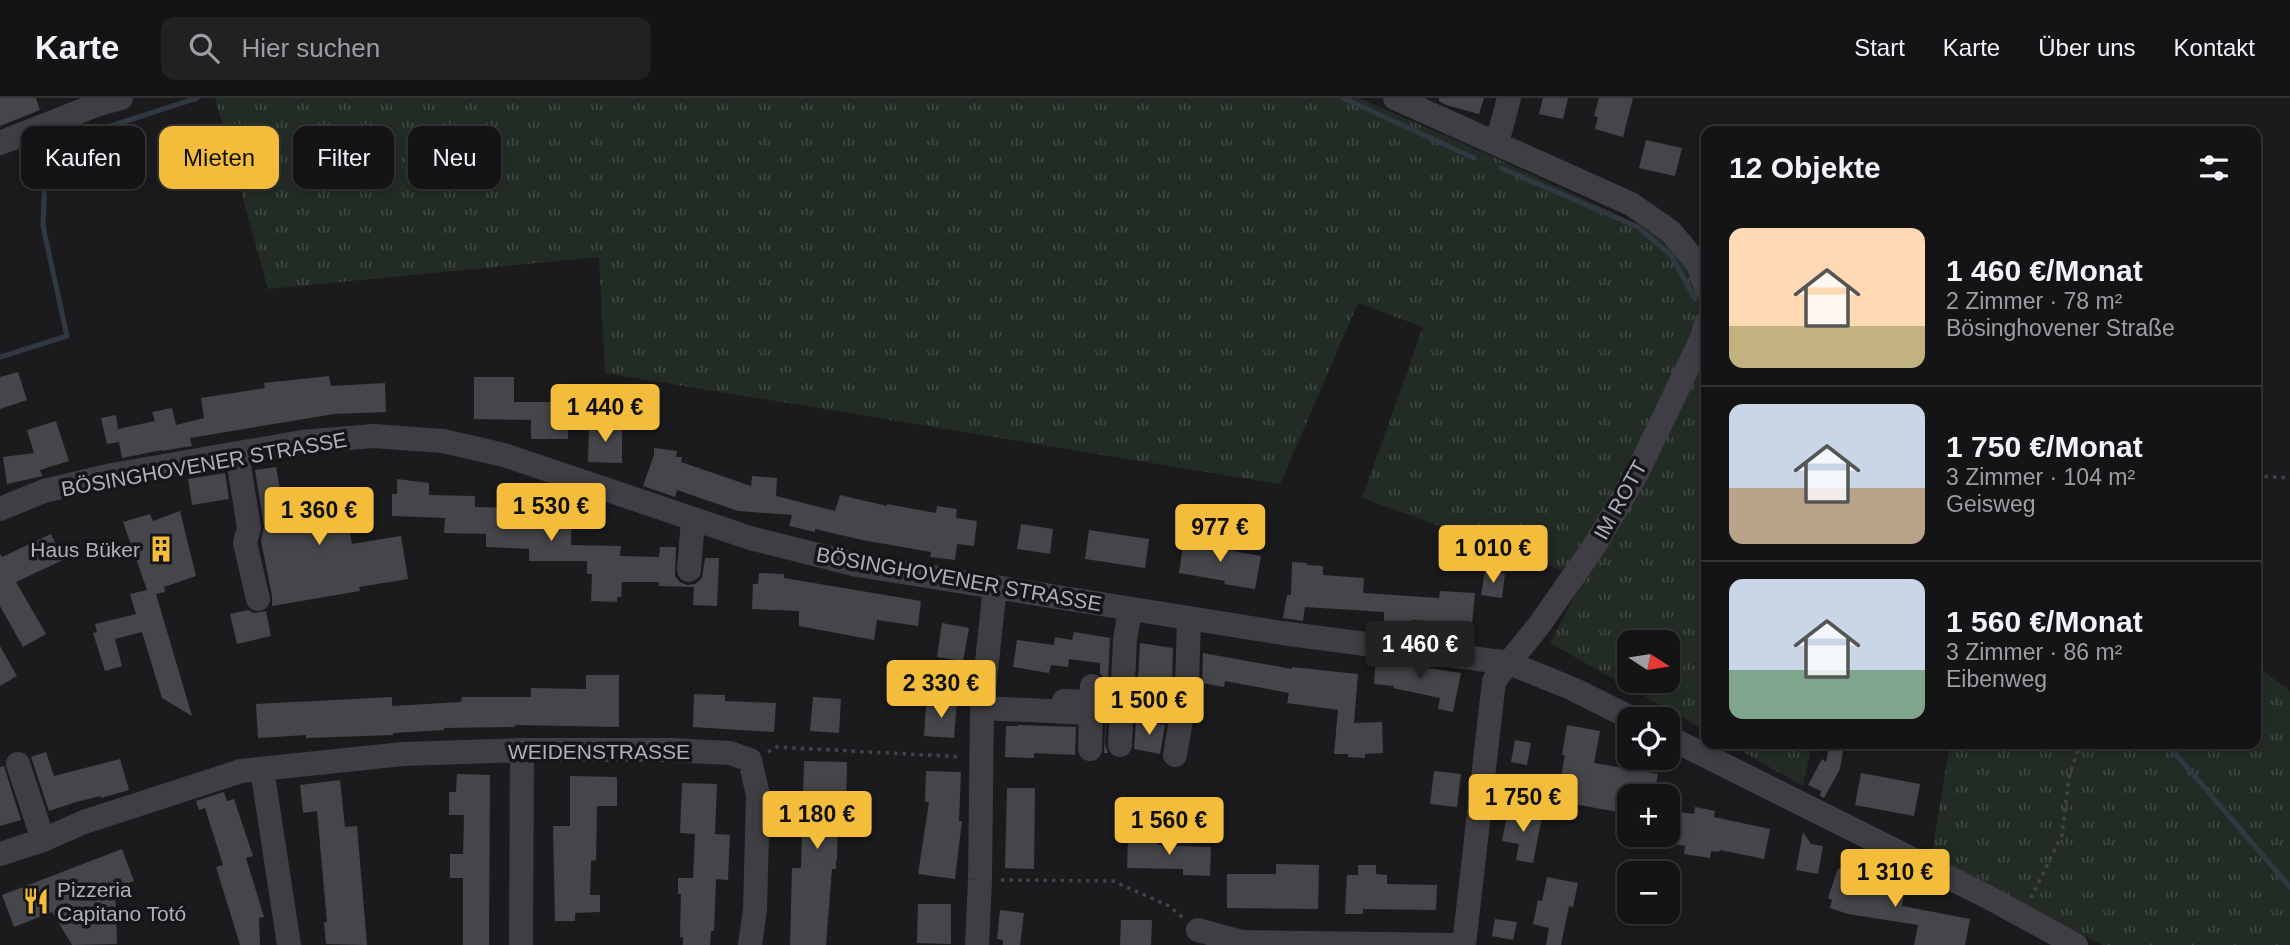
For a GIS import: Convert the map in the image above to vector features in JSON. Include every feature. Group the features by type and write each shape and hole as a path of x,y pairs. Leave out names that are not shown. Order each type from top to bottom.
{"street":[{"path":"0,144 96,105 121,98"},
{"path":"1395,98 1631,204 1670,231 1698,264 1701,273"},
{"path":"1497,143 1509,98"},
{"name":"IM ROTT","path":"1464,945 1494,681 1540,624 1595,545 1637,473 1701,340"},
{"name":"BÖSINGHOVENER STRASSE","path":"0,509 44,491 111,475 302,442 373,436 443,441 505,455 750,538 858,565 1282,633 1509,663 1573,689 1617,711"},
{"path":"237,453 249,528 245,543 258,599"},
{"path":"689,570 693,519"},
{"path":"976,945 980,880 983,702 995,587"},
{"path":"1120,745 1125,640 1130,609"},
{"path":"1175,755 1187,685 1189,618"},
{"path":"983,702 1091,702 1092,686"},
{"path":"983,702 1091,713 1090,749"},
{"path":"1680,743 1986,896 2076,945"},
{"path":"521,945 522,750"},
{"name":"WEIDENSTRASSE","path":"0,854 43,840 84,822 241,771 403,754 522,750 730,753 750,760"},
{"path":"750,760 758,794 755,909 750,945"},
{"path":"18,764 43,840"},
{"path":"262,769 289,945"},
{"path":"1198,930 1242,942 1454,945"}],"path":[{"path":"2261,476 2290,478"},
{"path":"750,760 777,747 982,759"},
{"path":"2022,915 2062,835 2069,777 2078,749"},
{"path":"980,880 1113,881 1169,906 1198,930"}],"green space":[{"path":"215,98 1359,98 1494,157 1656,233 1701,271 1701,728 1680,716 1680,707 1663,707 1639,693 1680,693 1680,630 1617,630 1617,681 1550,643 1584,578 1362,498 1423,327 1358,303 1280,484 605,373 599,257 268,289 240,189 279,189 279,126 223,126"},
{"path":"2261,670 2290,691 2290,945 2103,945 1931,858 1949,749 2261,749"},
{"path":"1738,749 1811,749 1803,786"}],"building":[{"path":"0,98 36,98 40,110 0,126"},
{"path":"1439,98 1484,98 1479,114 1446,105 1439,101"},
{"path":"1543,98 1568,98 1563,119 1539,114"},
{"path":"1599,98 1633,98 1623,137 1595,129 1598,117 1594,116"},
{"path":"1646,140 1682,148 1675,176 1639,168"},
{"path":"18,372 27,400 0,409 0,377"},
{"path":"329,376 331,386 385,383 386,412 334,414 190,438 192,446 122,458 119,442 107,444 101,418 116,415 118,429 155,421 152,412 172,408 176,425 204,418 201,398 265,388 264,383"},
{"path":"474,377 514,377 514,402 568,402 568,439 531,439 531,420 474,419"},
{"path":"56,421 69,461 40,470 42,476 7,484 3,457 34,453 27,430"},
{"path":"589,426 622,426 622,463 588,462"},
{"path":"654,448 677,451 676,457 682,457 681,462 751,486 752,476 777,478 776,496 835,511 840,495 887,506 936,513 937,506 957,509 956,518 977,521 974,546 957,544 955,560 930,557 931,552 789,526 792,515 738,511 677,490 675,497 643,486"},
{"path":"276,467 281,495 295,492 296,501 343,493 352,544 401,536 408,579 359,587 360,591 272,606 261,541 264,526 255,470"},
{"path":"225,473 229,499 192,505 188,479"},
{"path":"397,479 429,483 429,495 475,496 475,507 517,508 517,514 572,515 571,545 621,546 620,556 659,557 660,547 676,547 675,576 687,585 695,584 702,578 705,558 719,558 717,606 693,605 694,587 659,586 659,582 622,582 621,597 617,597 617,602 591,601 592,574 587,574 587,561 529,561 529,549 486,547 486,534 444,533 445,518 392,516 392,494 397,494"},
{"path":"180,511 196,576 164,587 165,592 156,594 192,716 162,698 142,632 115,639 122,666 105,671 93,633 97,632 95,624 136,614 130,594 147,590 123,522 150,514 153,521"},
{"path":"1021,524 1053,529 1050,554 1017,549"},
{"path":"1089,530 1149,539 1145,568 1085,559"},
{"path":"51,534 63,560 16,582 46,634 23,647 0,606 0,554 2,557"},
{"path":"1184,539 1216,545 1215,548 1261,556 1255,589 1179,573"},
{"path":"1292,562 1323,566 1323,575 1364,578 1363,593 1439,598 1440,591 1475,593 1472,624 1412,620 1412,624 1384,622 1384,612 1305,607 1303,621 1283,618 1287,595 1291,595"},
{"path":"1485,571 1505,574 1502,598 1481,595"},
{"path":"759,573 784,574 784,578 921,601 918,626 877,620 874,640 799,626 799,611 752,609 753,584 758,584"},
{"path":"248,610 254,613 266,611 271,636 237,644 230,614"},
{"path":"942,623 969,628 963,661 937,657"},
{"path":"1074,632 1110,638 1105,744 1108,753 1104,753 1107,686 1100,673 1100,663 1069,659 1068,667 1051,665 1049,673 1013,667 1017,640 1054,645 1055,637 1072,640"},
{"path":"1140,643 1173,648 1172,684 1138,678"},
{"path":"0,646 17,676 0,686"},
{"path":"1203,653 1292,669 1358,674 1354,723 1382,722 1383,753 1365,754 1365,758 1334,754 1338,710 1287,703 1289,693 1225,681 1224,687 1202,683"},
{"path":"1376,660 1461,673 1453,712 1438,709 1440,698 1393,688 1394,686 1374,684"},
{"path":"586,675 619,675 619,727 515,725 444,728 393,735 258,738 256,704 392,697 392,706 461,702 462,697 531,697 531,688 586,689"},
{"path":"694,694 725,695 725,701 776,703 774,732 693,727"},
{"path":"813,697 841,699 839,733 810,731"},
{"path":"942,700 957,701 954,738 924,736 926,706 942,707"},
{"path":"1136,721 1165,725 1160,754 1134,749"},
{"path":"1567,725 1600,731 1594,763 1617,767 1617,770 1658,774 1656,784 1617,784 1617,812 1557,801 1565,755 1562,755"},
{"path":"1006,726 1076,727 1075,755 1034,753 1034,758 1005,757"},
{"path":"1515,740 1531,743 1527,765 1511,762"},
{"path":"1829,749 1843,749 1840,769 1824,798 1820,796 1821,791 1808,785 1822,759 1826,762"},
{"path":"46,752 54,776 120,759 129,790 49,811 31,757"},
{"path":"804,761 847,762 846,809 843,809 843,818 838,818 837,860 836,869 832,869 826,945 790,945 792,868 801,868"},
{"path":"4,766 21,820 0,826 0,767"},
{"path":"926,771 961,772 959,821 962,821 955,879 918,874 929,802 925,802"},
{"path":"1434,771 1461,774 1457,807 1430,804"},
{"path":"1861,773 1920,784 1914,816 1855,805"},
{"path":"457,774 490,775 489,945 463,945 463,878 450,878 450,854 463,854 464,815 449,815 449,792 456,792"},
{"path":"570,776 617,777 617,806 597,806 596,860 591,861 590,895 600,895 600,912 575,913 575,921 555,921 553,826 570,826"},
{"path":"340,780 345,827 357,826 367,945 326,944 324,922 327,922 317,811 303,813 300,785"},
{"path":"682,783 717,784 715,834 730,835 728,880 716,879 714,931 711,931 710,945 683,945 683,937 680,937 681,894 678,894 678,878 693,878 695,834 680,833"},
{"path":"1007,788 1035,788 1034,869 1005,868"},
{"path":"224,792 227,801 234,799 253,856 246,858 264,917 259,918 260,945 240,945 216,867 223,865 205,808 199,810 196,801"},
{"path":"1695,807 1715,811 1714,817 1770,829 1764,859 1720,850 1711,851 1710,858 1684,854 1685,846 1680,845 1680,812 1694,814"},
{"path":"1508,810 1542,817 1533,863 1516,860 1519,844 1502,841"},
{"path":"1803,832 1811,844 1823,846 1818,874 1796,870"},
{"path":"1128,840 1158,841 1158,845 1211,847 1210,876 1183,875 1183,869 1127,868"},
{"path":"122,849 134,881 115,888 117,944 72,945 52,912 14,927 2,895"},
{"path":"1276,864 1319,865 1318,909 1227,908 1227,874 1276,874"},
{"path":"1358,865 1376,865 1376,874 1387,875 1387,884 1437,885 1436,910 1363,909 1363,914 1345,914 1347,875 1358,875"},
{"path":"1838,868 1863,876 1862,879 1905,887 1902,906 1970,919 1965,945 1914,945 1918,925 1848,914 1830,908 1832,900 1828,898"},
{"path":"1547,877 1578,883 1573,907 1569,906 1561,945 1546,945 1549,928 1533,924"},
{"path":"918,904 951,904 951,944 917,943"},
{"path":"1000,910 1024,913 1020,945 1003,945 1003,940 997,939"},
{"path":"1495,919 1517,922 1513,940 1492,936"},
{"path":"1121,920 1152,920 1151,945 1120,945"}],"waterway":[{"path":"0,357 67,336 43,226 46,147 197,98"},
{"path":"1343,98 1474,158"},
{"path":"1501,168 1638,227 1671,255 1695,299"},
{"path":"2171,749 2290,887"}],"place":[{"name":"Haus Büker","path":"161,549"},
{"name":"Pizzeria Capitano Totó","path":"36,901"}]}
